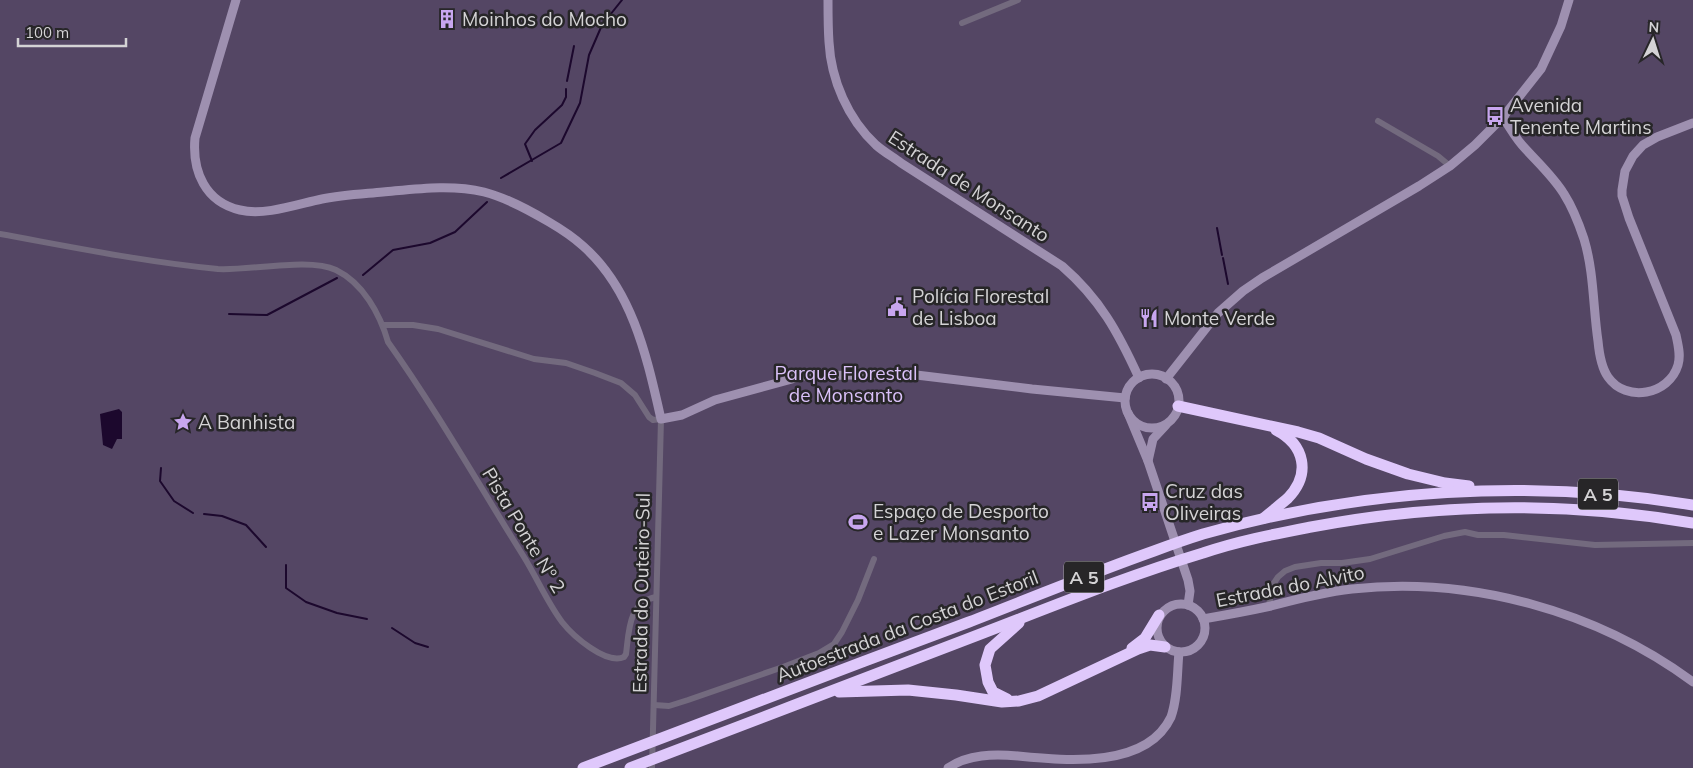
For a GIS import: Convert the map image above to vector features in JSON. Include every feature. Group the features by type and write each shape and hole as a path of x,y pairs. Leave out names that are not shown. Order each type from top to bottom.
{"highway":[{"path":"1178,406 1319,438 1366,459 1408,474 1445,483 1503,490"},
{"path":"1262,519 1289,497 1299,481 1302,469 1302,460 1294,443 1288,436 1268,426"},
{"name":"Autoestrada da Costa do Estoril","path":"583,768 1112,566 1202,534 1262,519 1337,504 1410,495 1503,490 1549,490 1641,498 1693,506"},
{"name":"Autoestrada da Costa do Estoril","path":"630,768 1117,582 1204,552 1266,536 1358,519 1439,509 1551,508 1616,512 1693,523"},
{"path":"1027,617 990,649 985,666 988,682 993,692 1006,698 1018,698 1037,693 1134,646 1146,638 1159,616"},
{"path":"829,692 908,690 956,694 1002,702 1019,701 1038,696 1138,649 1150,645 1165,647"}],"street":[{"path":"236,0 195,138 195,163 202,181 214,197 235,208 255,212 334,197 439,188 484,192 499,196 531,211 583,246 600,264 617,287 632,316 646,355 661,419"},
{"name":"Estrada de Monsanto","path":"828,0 829,43 835,77 848,109 868,137 878,147 901,163 1062,266 1094,298 1127,352 1139,378"},
{"path":"962,23 1018,0"},
{"path":"1166,379 1218,313 1243,291 1450,166 1475,145 1503,117 1541,69 1561,26 1569,0"},
{"path":"1503,117 1520,143 1565,195 1587,248 1598,342 1604,371 1608,378 1620,388 1636,392 1654,391 1668,382 1673,376 1679,360 1678,344 1622,196 1625,172 1633,156 1643,145 1657,137 1693,123"},
{"path":"1378,120 1438,156 1450,166"},
{"path":"0,234 93,251 221,269 313,265 335,269 354,281 367,297 383,325 413,325 438,329 534,359 576,366 621,383 635,396 649,418 653,420 682,415 715,400 803,376 908,374 1125,398"},
{"name":"Pista Ponte Nº 2","path":"383,325 388,342 450,436 562,622 572,633 597,652 614,659 621,659 626,654 631,619 636,610 640,604 656,597"},
{"path":"1148,461 1153,439 1174,416 1178,406 1176,391 1166,379 1153,375 1139,378 1131,384 1125,398 1128,413 1148,461 1188,580 1190,591 1188,605"},
{"path":"1128,413 1131,418 1142,426 1155,428 1167,423"},
{"name":"Estrada do Outeiro-Sul","path":"652,768 661,419"},
{"path":"1268,606 1272,586 1278,577 1285,571 1295,567 1342,563 1370,558 1444,536 1466,532 1478,535 1504,535 1595,545 1693,543"},
{"path":"654,705 669,706 783,668 819,653 834,644 842,632 874,559"},
{"name":"Estrada do Alvito","path":"1204,619 1343,590 1373,587 1417,587 1485,592 1527,603 1585,623 1629,643 1693,682"},
{"path":"1188,605 1196,609 1204,619 1205,628 1200,642 1193,649 1179,652 1165,647 1159,639 1156,630 1159,616 1170,606 1188,605"},
{"path":"948,768 970,758 985,755 1006,755 1093,763 1110,762 1138,755 1150,746 1161,733 1171,715 1176,694 1179,652"}],"green space":[{"name":"Parque Florestal de Monsanto","path":"0,0 1693,0 1693,768 0,768"}],"shaded area":[{"path":"119,409 122,412 122,439 117,439 112,449 103,445 100,414"}],"waterway":[{"path":"501,178 561,143 580,103 589,55 602,25 622,0"},
{"path":"567,81 574,46"},
{"path":"532,161 525,144 535,130 562,105 566,97 566,89"},
{"path":"363,275 393,250 430,243 455,232 487,202"},
{"path":"1217,228 1222,255"},
{"path":"1223,258 1228,284"},
{"path":"229,314 267,315 337,278"},
{"path":"161,468 160,481 174,501 193,513"},
{"path":"204,514 222,516 246,525 266,547"},
{"path":"286,565 286,588 306,602 337,613 367,619"},
{"path":"392,628 415,643 428,647"}],"place":[{"name":"Moinhos do Mocho","path":"447,19"},
{"name":"Avenida Tenente Martins","path":"1495,116"},
{"name":"Polícia Florestal de Lisboa","path":"897,307"},
{"name":"Monte Verde","path":"1149,318"},
{"name":"A Banhista","path":"183,422"},
{"name":"Cruz das Oliveiras","path":"1150,502"},
{"name":"Espaço de Desporto e Lazer Monsanto","path":"858,522"}]}
